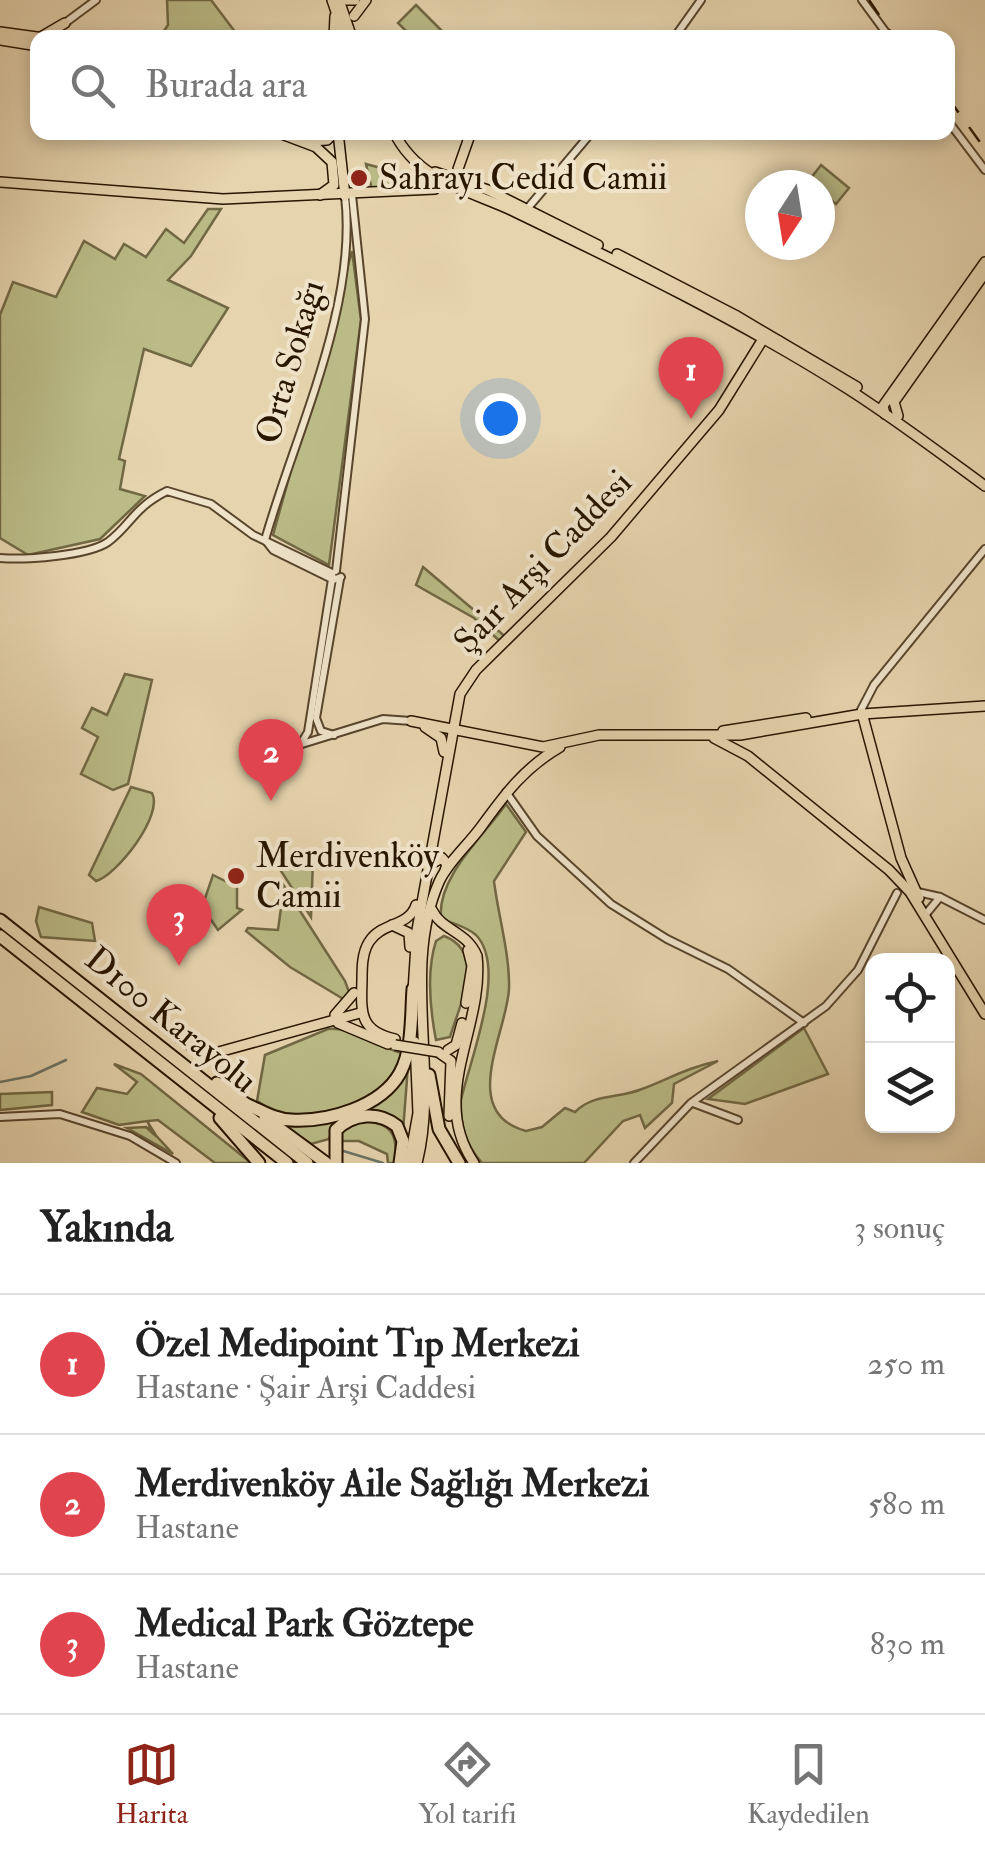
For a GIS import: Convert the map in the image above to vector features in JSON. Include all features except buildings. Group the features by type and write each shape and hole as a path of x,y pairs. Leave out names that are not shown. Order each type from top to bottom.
{"highway":[{"name":"D100 Karayolu","path":"0,920 307,1163"},
{"name":"D100 Karayolu","path":"0,936 287,1163"},
{"path":"0,944 40,968"},
{"path":"248,1105 279,1118 318,1119 347,1112 382,1093 405,1062 413,990"},
{"path":"178,1061 248,1105 326,1163"},
{"path":"429,1074 438,1129 459,1163"},
{"path":"193,1089 259,1163"},
{"path":"193,1089 273,1163"},
{"path":"336,1163 336,1130 350,1120 373,1116 397,1126 403,1141 404,1163"}],"main road":[{"path":"342,30 337,1 356,0"},
{"path":"354,16 366,0"},
{"path":"52,30 64,22"},
{"path":"62,30 64,22"},
{"path":"0,32 30,36"},
{"path":"0,40 30,45"},
{"path":"298,140 321,150 334,167 333,188 312,197"},
{"path":"339,140 348,195"},
{"path":"400,140 415,161 446,186 491,201 602,254 762,340 898,416 985,482"},
{"path":"458,170 468,140"},
{"path":"415,161 664,276 779,341 985,482"},
{"path":"0,182 223,199 434,190"},
{"path":"884,410 985,262"},
{"path":"898,416 894,402 985,274"},
{"path":"762,340 779,341"},
{"name":"Şair Arşi Caddesi","path":"413,990 416,930 445,760 467,682 611,537 719,410 762,340"},
{"path":"410,721 518,745 565,744 600,735 712,737 862,712 985,704"},
{"path":"862,712 902,858 906,890 985,1014"},
{"path":"410,721 439,736 445,760"},
{"path":"742,732 748,756"},
{"path":"445,760 460,738 481,736"},
{"path":"712,737 748,756 889,870 926,914 934,930"},
{"path":"444,872 520,775 565,744"},
{"path":"518,745 526,752 520,775"},
{"path":"433,837 444,852 459,854 465,849"},
{"path":"395,1042 369,1029 356,1013 369,941 389,925 413,914 428,863 442,858 447,864 432,910 425,957 425,1116 420,1163"},
{"path":"889,870 899,866 902,858"},
{"path":"432,910 437,920 465,935 477,956 459,1070 456,1120 473,1163"},
{"path":"389,925 400,926 409,933 413,990 412,1119 404,1163"},
{"path":"425,957 432,936 443,930 454,934 471,956 460,1034 444,1047"},
{"path":"336,1014 354,993 362,971"},
{"path":"354,993 356,1013 364,1032"},
{"path":"263,1040 336,1014 356,1013"},
{"path":"179,1038 198,1050 216,1053 356,1013"},
{"path":"326,1024 339,1023 395,1042 444,1047 458,1060 459,1070"},
{"path":"420,1163 429,1074 424,1035"},
{"path":"444,1047 451,1061 448,1104 454,1135"},
{"path":"447,1067 444,1105 454,1135 473,1163"}],"street":[{"path":"64,22 96,0"},
{"path":"680,30 701,0"},
{"path":"862,0 884,30"},
{"path":"955,130 985,170"},
{"path":"526,209 585,140"},
{"path":"348,195 365,320 312,734 334,735 382,719 410,721"},
{"name":"Orta Sokağı","path":"266,540 337,304 348,236 348,195"},
{"path":"0,558 34,559 107,543 131,514 166,491 211,504 266,540 273,550 335,575"},
{"path":"862,712 874,685 985,549"},
{"path":"313,721 322,732 334,735"},
{"path":"313,721 300,745 322,736"},
{"path":"506,792 537,836 611,904 728,969 804,1023"},
{"path":"634,1163 691,1103 804,1023 858,970 906,890 940,897 985,920"},
{"path":"926,914 940,897"},
{"path":"691,1103 702,1103 738,1120"},
{"path":"0,1117 60,1114 130,1136 176,1163"}],"green space":[{"path":"167,0 211,0 234,30 165,30"},
{"path":"416,5 441,30 405,30 398,23"},
{"path":"366,164 433,182 434,188 372,190"},
{"path":"835,176 849,188 835,203"},
{"path":"208,209 221,209 191,256 168,280 228,308 191,366 144,349 119,459 125,461 120,489 145,496 100,539 28,555 0,538 0,315 13,282 56,297 84,241 115,259 124,244 146,257 166,229 184,243"},
{"path":"352,251 361,320 329,565 273,535"},
{"path":"423,567 507,638 502,643 474,618 416,585"},
{"path":"125,674 152,680 128,784 113,790 81,774 98,737 82,728 92,708 107,715"},
{"path":"131,787 152,793 151,815 126,856 96,881 89,875"},
{"path":"506,804 526,832 494,881 509,989 491,1069 494,1107 506,1121 526,1131 542,1127 565,1108 575,1112 598,1099 633,1092 718,1061 674,1084 672,1103 645,1128 640,1115 623,1121 584,1163 482,1163 471,1149 463,1126 461,1100 484,1014 488,969 485,950 476,935 441,918 442,903 463,858"},
{"path":"286,855 313,859 311,917 279,868"},
{"path":"213,875 237,887 237,908 242,910 218,930 202,907"},
{"path":"284,886 345,981 349,992 345,1000 290,967 246,931 278,930"},
{"path":"39,907 92,923 95,941 41,937 36,921"},
{"path":"444,936 464,954 467,981 450,1037 436,1040 431,965 436,941"},
{"path":"804,1028 828,1074 745,1104 708,1099"},
{"path":"328,1029 347,1031 402,1053 380,1089 342,1110 320,1115 297,1115 257,1101 265,1055"},
{"path":"114,1064 141,1074 251,1163 215,1163 158,1120 119,1125 82,1112 97,1088 127,1094 137,1082"},
{"path":"408,1066 403,1131 386,1113 372,1111 334,1125 329,1139 311,1144 281,1124 373,1102"},
{"path":"52,1092 52,1105 0,1110 0,1094"},
{"path":"357,1120 377,1123 389,1130 395,1143 395,1163 388,1163 387,1154 359,1141 338,1141 338,1132"},
{"path":"146,1127 173,1154 127,1128"}],"waterway":[{"path":"0,1082 31,1076 66,1060"},
{"path":"340,1150 383,1163"}],"railway":[{"path":"869,0 890,30"},
{"path":"955,108 985,149"}],"place":[{"name":"Sahrayı Cedid Camii","path":"359,178"},
{"name":"Özel Medipoint Tıp Merkezi","path":"691,419"},
{"name":"Merdivenköy Aile Sağlığı Merkezi","path":"271,801"},
{"name":"Merdivenköy Camii","path":"236,876"},
{"name":"Medical Park Göztepe","path":"179,966"}]}
